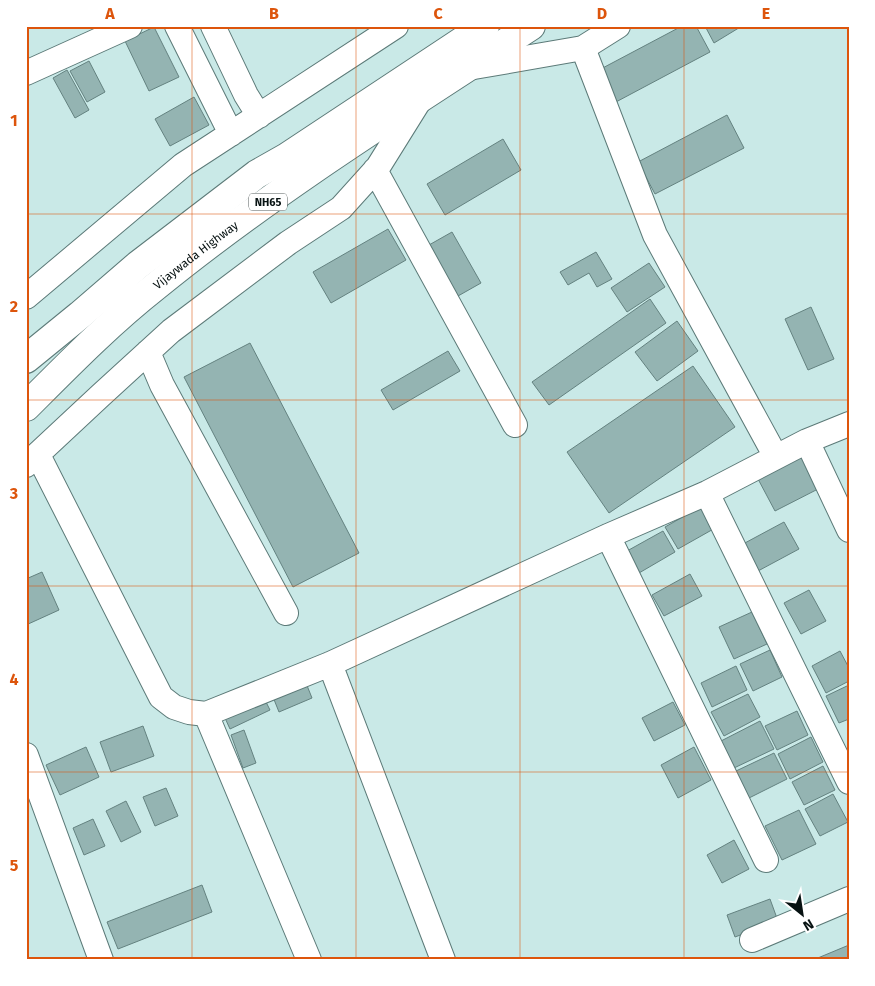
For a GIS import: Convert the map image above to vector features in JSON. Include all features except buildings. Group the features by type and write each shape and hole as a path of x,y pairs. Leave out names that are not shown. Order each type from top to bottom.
{"highway":[{"name":"NH65","path":"26,359 138,265 257,174 287,157 485,26"},
{"name":"Vijaywada Highway","path":"26,407 98,335 154,286 230,229 355,141 531,26"}],"street":[{"path":"26,73 130,26"},
{"path":"177,26 231,134"},
{"path":"213,26 246,95 259,116"},
{"path":"26,297 183,165 396,26"},
{"path":"467,68 583,48 618,26"},
{"path":"583,48 655,235 776,458"},
{"path":"421,98 375,170 341,208 288,243 171,331 32,460 161,697 174,707 189,712 206,714 330,664 608,536 707,493 807,441 849,424"},
{"path":"375,170 515,425"},
{"path":"148,352 162,385 286,613"},
{"path":"807,441 849,530"},
{"path":"707,493 849,782"},
{"path":"608,536 766,860"},
{"path":"330,664 443,960"},
{"path":"206,714 309,960"},
{"path":"26,755 101,960"},
{"path":"752,940 849,900"}]}
